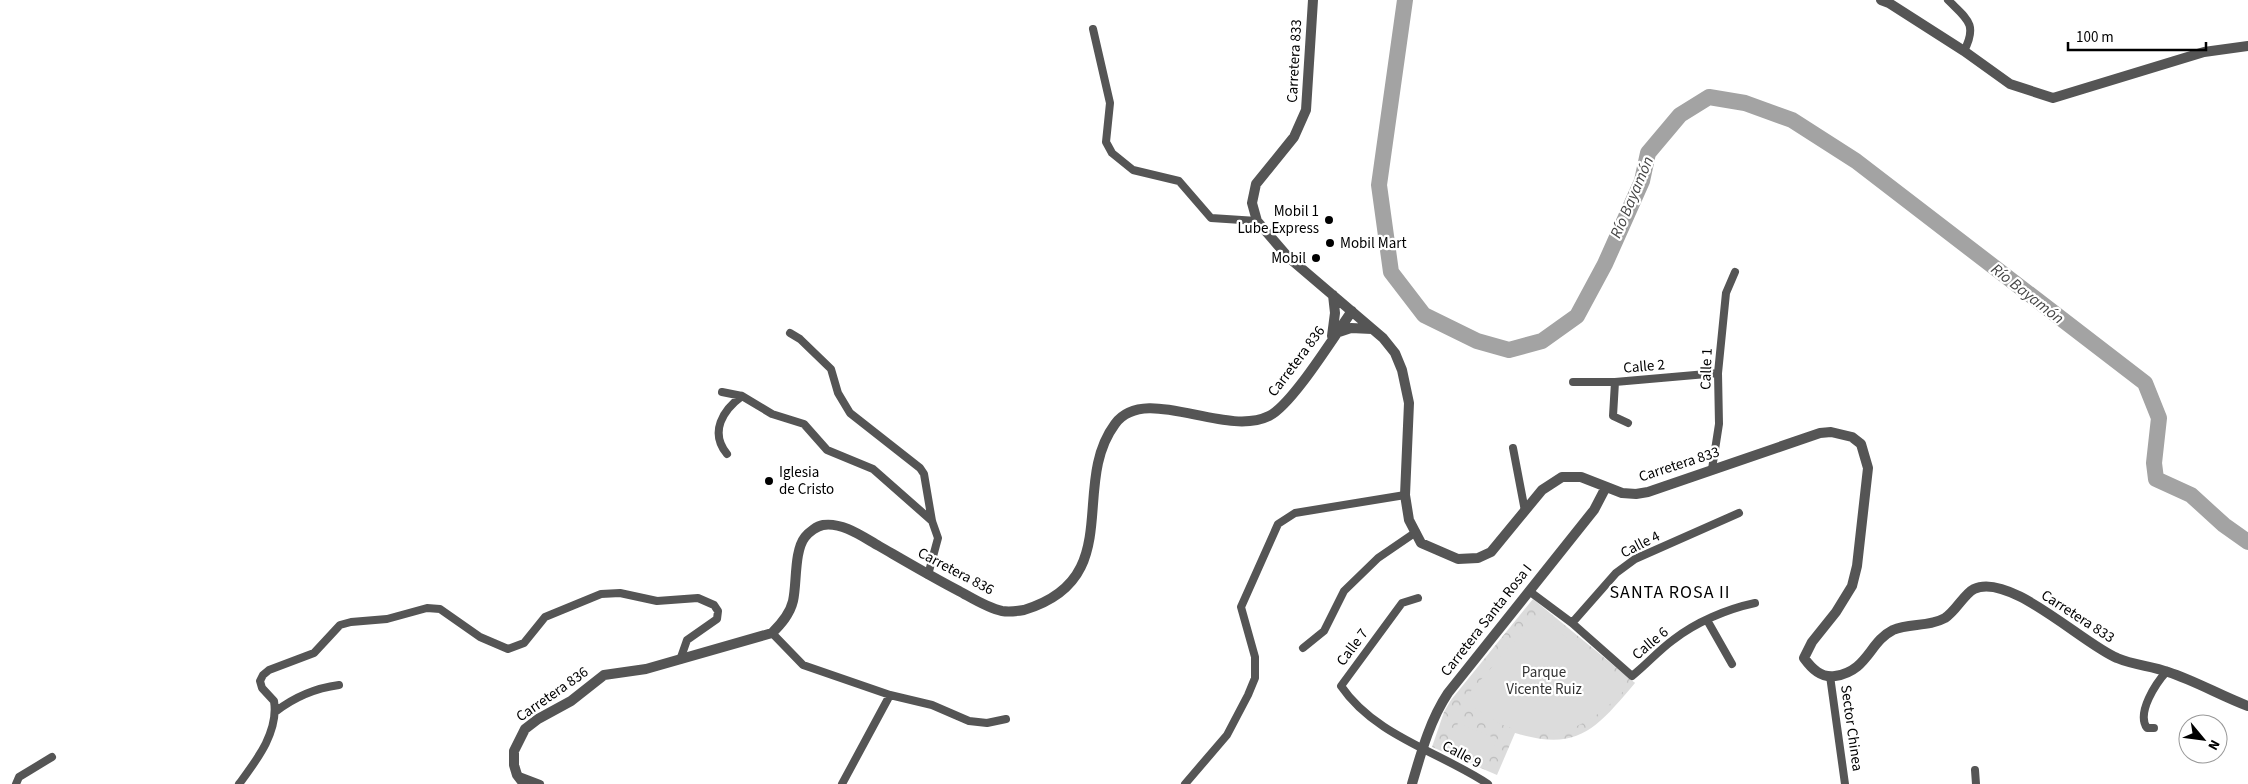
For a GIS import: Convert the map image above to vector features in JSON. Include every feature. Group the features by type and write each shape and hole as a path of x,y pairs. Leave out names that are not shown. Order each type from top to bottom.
{"street":[{"name":"Carretera 833","path":"1313,0 1306,110 1294,137 1256,184 1252,203 1257,221 1288,257 1352,311 1395,353 1402,370 1409,403 1405,495 1409,520 1421,542 1458,559 1478,558 1490,552 1542,490 1562,477 1581,476 1606,488 1622,493 1636,494 1648,492 1820,433 1844,434 1861,444 1868,468 1857,566 1852,586 1836,612 1812,642 1804,658 1816,672 1830,676 1843,674 1855,669 1883,638 1894,630 1933,623 1944,618 1974,589 1992,586 2038,606 2092,645 2117,658 2145,667 2167,671 2212,688 2248,706"},
{"path":"1881,0 1889,3 1964,51 2010,84 2053,98 2204,52 2248,46"},
{"path":"1948,0 1970,22 1971,37 1964,51"},
{"path":"1093,29 1110,103 1106,142 1112,153 1133,170 1179,182 1211,218 1257,221"},
{"name":"Calle 1","path":"1712,469 1719,424 1718,372 1726,294 1735,272"},
{"path":"1333,295 1335,318 1333,336 1352,328 1372,329"},
{"name":"Carretera 836","path":"517,776 514,765 514,751 518,738 524,729 570,701 604,675 646,669 772,634 785,620 793,602 799,548 804,538 822,525 840,526 854,532 978,602 1003,611 1021,611 1050,599 1061,591 1077,574 1088,551 1100,453 1116,423 1133,411 1154,407 1226,422 1249,422 1268,416 1288,400 1352,311"},
{"path":"790,333 800,339 831,369 838,393 850,413 920,468 924,474 932,521 938,538 928,575"},
{"name":"Calle 2","path":"1573,382 1616,382 1718,372"},
{"path":"1616,382 1613,416 1628,423"},
{"path":"722,392 742,396 772,414 804,424 827,450 873,469 932,521"},
{"path":"727,454 720,440 719,426 730,405 742,396"},
{"path":"1513,448 1525,511"},
{"name":"Carretera Santa Rosa I","path":"1412,784 1422,750 1440,705 1594,510 1606,488"},
{"path":"1185,784 1227,735 1255,678 1255,658 1241,607 1278,524 1295,513 1405,495"},
{"name":"Calle 4","path":"1572,623 1616,573 1635,560 1739,513"},
{"path":"1303,648 1324,631 1344,591 1378,558 1416,532"},
{"name":"Calle 6","path":"1529,591 1572,623 1632,676 1673,640 1707,620 1736,607 1755,604"},
{"path":"238,784 256,763 272,726 275,712 274,701 262,688 260,681 263,675 269,670 314,653 340,625 351,622 387,619 427,608 440,609 480,638 508,649 524,643 545,617 601,594 620,593 656,601 698,598 714,605 718,611 717,619 687,640 680,660"},
{"name":"Calle 7","path":"1418,598 1402,603 1341,686 1353,704 1422,750"},
{"path":"1707,620 1732,664"},
{"path":"772,634 803,665 890,695 932,705 969,721 987,723 1006,719"},
{"path":"2154,728 2147,728 2143,723 2142,715 2157,682 2167,671"},
{"name":"Sector Chinea","path":"1830,676 1846,784"},
{"path":"275,712 285,703 303,695 339,685"},
{"path":"842,784 890,695"},
{"name":"Calle 9","path":"1422,750 1442,757 1488,784"},
{"path":"16,784 19,777 52,757"},
{"path":"1975,770 1976,784"},
{"path":"517,776 524,784"},
{"path":"517,776 540,784"}],"green space":[{"name":"Parque Vicente Ruiz","path":"1533,599 1635,683 1597,724 1570,738 1555,740 1515,733 1497,775 1432,747 1444,712 1451,700"},
{"name":"Parque Vicente Ruiz","path":"1539,613 1568,639 1572,636 1629,685 1610,704 1590,719 1570,729 1550,733 1529,733 1508,727 1486,716 1464,699"},
{"path":"1458,723 1497,739 1486,767 1447,750"}],"waterway":[{"name":"Río Bayamón","path":"1405,0 1379,185 1391,272 1424,315 1477,341 1509,350 1542,341 1577,316 1605,264 1642,181 1648,153 1680,115 1709,97 1745,103 1792,120 1856,161 2145,383 2159,418 2154,463 2156,479 2191,495 2224,525 2248,542"}],"place":[{"name":"Mobil 1 Lube Express","path":"1329,220"},
{"name":"Mobil Mart","path":"1330,243"},
{"name":"Mobil","path":"1316,258"},
{"name":"Iglesia de Cristo","path":"769,481"}],"district":[{"name":"SANTA ROSA II","path":"1670,592"}]}
